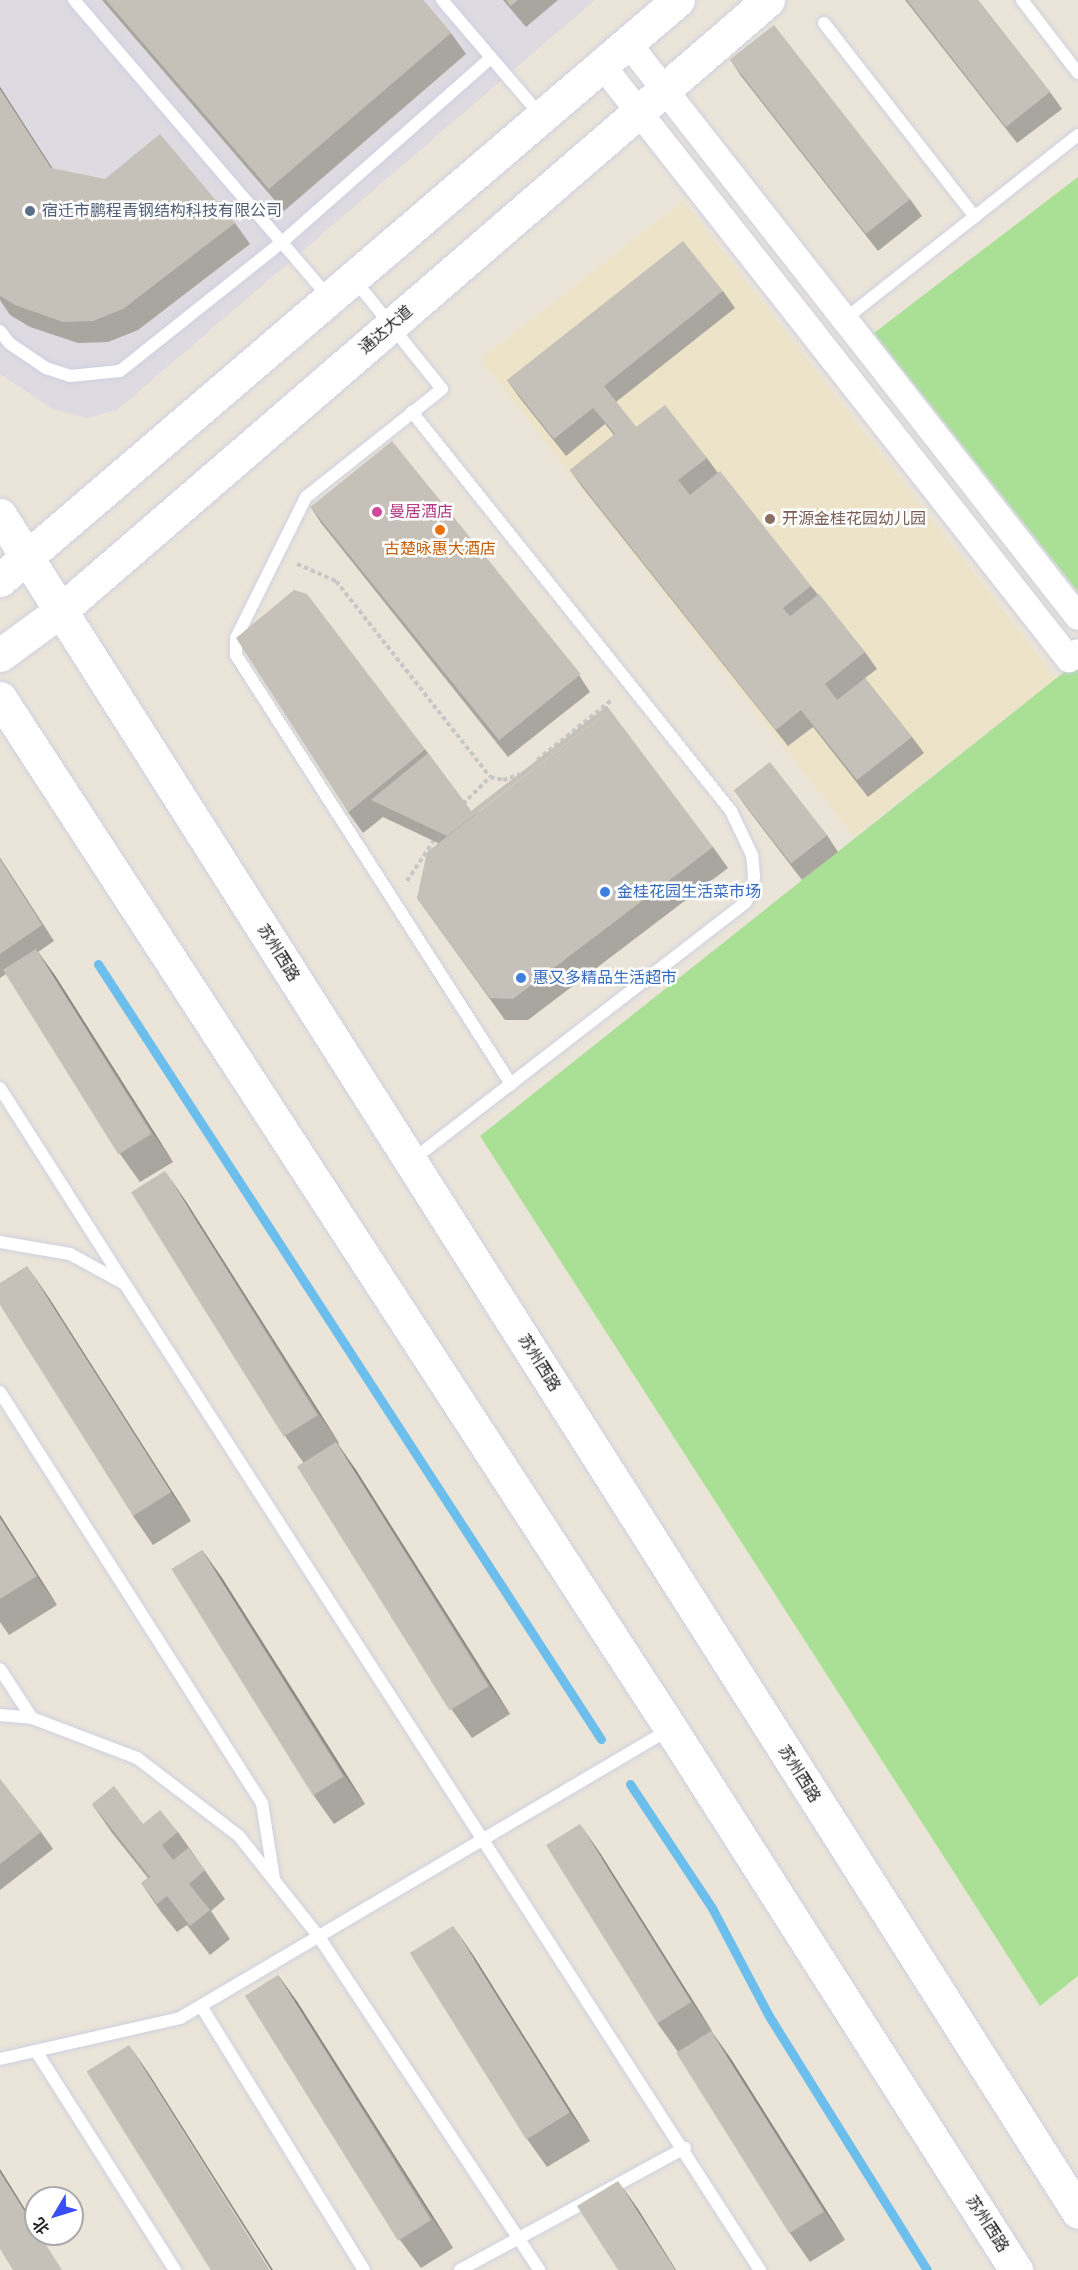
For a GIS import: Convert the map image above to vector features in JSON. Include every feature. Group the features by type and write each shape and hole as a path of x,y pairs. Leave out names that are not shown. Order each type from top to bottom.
{"main road":[{"path":"0,580 678,0"},
{"name":"通达大道","path":"0,656 60,610 768,0"},
{"name":"苏州西路","path":"0,515 1078,2212"},
{"name":"苏州西路","path":"0,698 671,1729 1016,2270"}],"street":[{"path":"628,43 1078,617"},
{"path":"602,65 1070,659 1078,652"},
{"path":"834,360 860,339"},
{"path":"900,444 927,424"}],"lane":[{"path":"74,0 281,243 391,325 442,389 306,497 275,554 236,638 236,655 511,1084"},
{"path":"442,0 541,117"},
{"path":"1022,0 1078,73"},
{"path":"824,23 975,217"},
{"path":"0,331 9,343 46,368 70,376 120,372 281,243 492,58"},
{"path":"845,319 1078,135"},
{"path":"411,1162 745,903 752,892 752,855 730,811 412,412"},
{"path":"0,1088 685,2148 760,2270"},
{"path":"0,1242 70,1254 125,1284"},
{"path":"0,1392 262,1803 274,1880"},
{"path":"0,1669 32,1718"},
{"path":"0,1715 32,1718 136,1758 239,1836 319,1937 539,2270"},
{"path":"0,2059 180,2018 485,1841 671,1729"},
{"path":"201,2006 364,2270"},
{"path":"36,2051 175,2270"},
{"path":"460,2270 685,2148"}],"path":[{"path":"275,554 336,581 490,777 503,780 526,769"},
{"path":"535,762 630,685"},
{"path":"458,809 490,777"},
{"path":"393,901 443,826"}],"shaded area":[{"path":"0,0 595,0 117,410 87,418 53,409 0,374"},
{"name":"开源金桂花园幼儿园","path":"683,201 1056,679 854,837 480,359"}],"green space":[{"path":"1078,177 1078,592 874,333"},
{"path":"1078,661 1078,1976 1040,2006 480,1136"}],"building":[{"path":"106,0 423,0 451,33 269,189"},
{"path":"506,0 518,0 511,6"},
{"path":"907,0 978,0 1050,92 1006,127"},
{"path":"774,25 910,199 866,234 730,59"},
{"path":"0,89 51,168 105,179 160,134 235,223 123,309 93,321 63,322 15,305 0,296"},
{"path":"683,241 723,291 604,386 636,427 665,405 707,458 678,480 690,495 720,471 811,586 783,608 790,616 819,594 865,652 825,684 837,700 865,678 912,737 857,780 801,710 776,730 570,470 615,434 593,408 554,439 507,380"},
{"path":"392,441 581,674 499,740 310,507"},
{"path":"294,590 307,594 425,749 348,812 236,638"},
{"path":"607,706 610,710 447,836 371,800 428,753 471,811"},
{"path":"610,710 713,847 513,999 490,998 417,898 427,852"},
{"path":"770,762 827,835 791,864 734,790"},
{"path":"0,859 42,925 0,954"},
{"path":"36,949 152,1134 118,1155 3,970"},
{"path":"165,1171 318,1415 284,1436 131,1192"},
{"path":"27,1266 171,1492 133,1516 0,1305 0,1283"},
{"path":"336,1442 489,1686 450,1711 297,1466"},
{"path":"0,1518 37,1576 0,1599"},
{"path":"202,1550 343,1776 313,1796 171,1569"},
{"path":"0,1779 41,1832 0,1864"},
{"path":"114,1786 143,1824 160,1810 178,1832 162,1845 173,1860 188,1848 205,1870 189,1884 210,1910 190,1926 167,1896 157,1904 141,1883 150,1877 92,1804"},
{"path":"580,1824 691,2002 657,2023 546,1845"},
{"path":"453,1926 570,2113 526,2140 410,1953"},
{"path":"278,1975 431,2220 398,2241 245,1996"},
{"path":"711,2031 824,2212 789,2233 676,2053"},
{"path":"129,2045 270,2270 211,2270 87,2071"},
{"path":"0,2172 24,2210 24,2246 47,2246 62,2270 13,2270 0,2249"},
{"path":"618,2181 675,2270 618,2270 577,2206"}],"waterway":[{"path":"98,964 601,1739"},
{"path":"630,1784 712,1908 769,2016 927,2270"}],"place":[{"name":"宿迁市鹏程青钢结构科技有限公司","path":"30,211"},
{"name":"曼居酒店","path":"377,512"},
{"name":"开源金桂花园幼儿园","path":"770,519"},
{"name":"古楚咏惠大酒店","path":"440,530"},
{"name":"金桂花园生活菜市场","path":"605,892"},
{"name":"惠又多精品生活超市","path":"521,978"}]}
